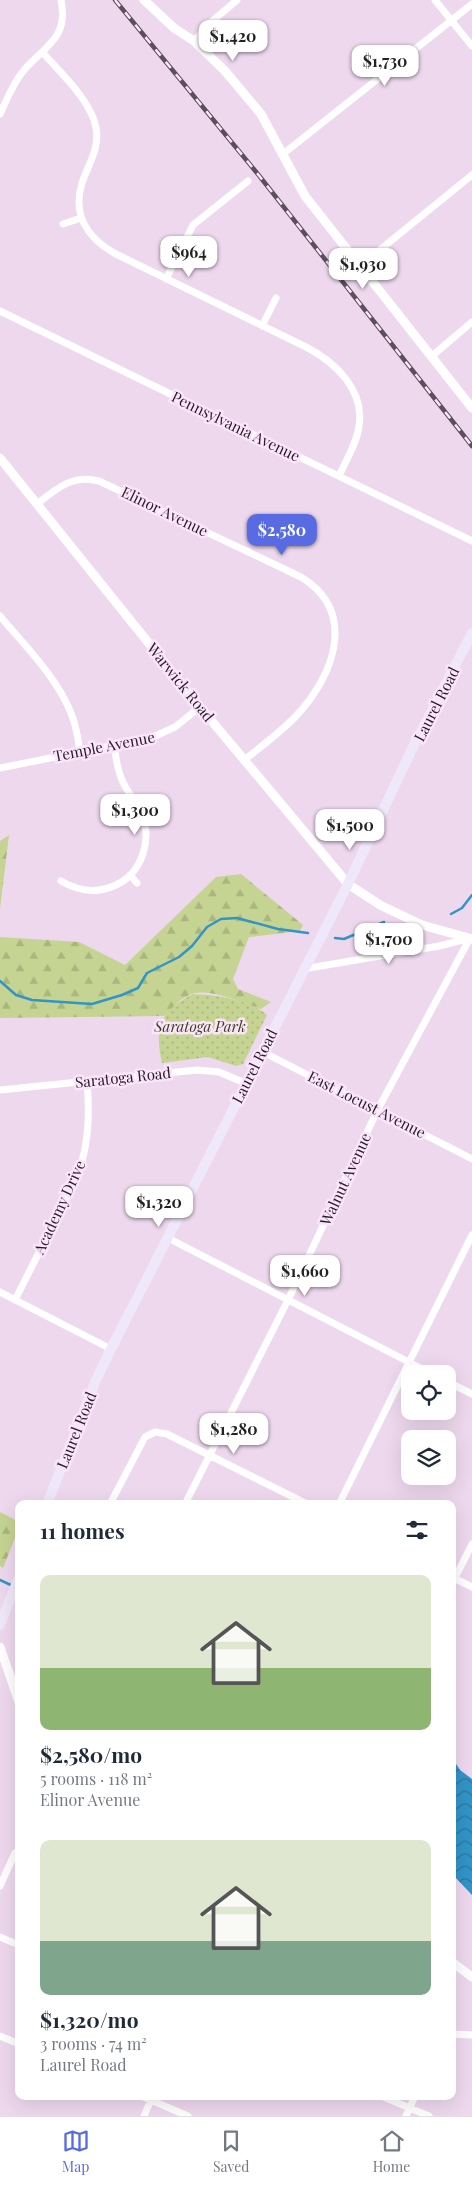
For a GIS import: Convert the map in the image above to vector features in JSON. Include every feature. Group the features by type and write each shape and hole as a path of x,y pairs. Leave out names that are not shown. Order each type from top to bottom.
{"main road":[{"name":"Laurel Road","path":"49,1500 111,1348 261,1051 348,884 412,749 472,633"},
{"path":"0,1625 15,1587"}],"street":[{"path":"0,114 20,76 57,36 62,18 61,0"},
{"path":"144,0 174,28 194,41 225,71 261,114 305,196 472,408"},
{"path":"194,41 210,23 236,0"},
{"path":"435,0 472,46"},
{"path":"283,154 472,4"},
{"path":"43,53 84,101 95,124 96,148 79,197 81,218 88,232 98,243 326,358 342,374 354,391 359,404 359,426 355,440 338,476"},
{"path":"360,266 472,176"},
{"path":"166,278 193,225 248,181"},
{"path":"63,224 81,218"},
{"path":"262,326 276,298"},
{"name":"Pennsylvania Avenue","path":"0,311 472,541"},
{"path":"432,356 472,322"},
{"name":"Warwick Road","path":"0,458 200,707 348,884 370,898 422,925 471,938"},
{"name":"Elinor Avenue","path":"37,504 59,487 71,481 85,478 99,481 301,577 322,594 332,612 335,624 332,658 310,699 298,714 244,760"},
{"path":"0,616 61,693 72,716 80,751"},
{"name":"Temple Avenue","path":"0,768 160,735 200,707"},
{"path":"61,881 75,888 92,891 111,887 130,875 143,853 146,828 141,813 122,779 114,746"},
{"path":"130,875 136,883"},
{"path":"303,969 439,946 471,938"},
{"name":"Walnut Avenue","path":"187,1500 288,1300 378,1109 471,938"},
{"name":"East Locust Avenue","path":"261,1051 378,1109 472,1159"},
{"name":"Saratoga Road","path":"0,1090 197,1070 219,1072 245,1083"},
{"name":"Academy Drive","path":"15,1300 74,1183 81,1164 88,1130 89,1110 86,1081"},
{"path":"341,1500 472,1235"},
{"path":"168,1238 416,1365"},
{"path":"0,1292 111,1348"},
{"path":"456,1386 472,1394"},
{"path":"112,1500 145,1437 155,1432 167,1434 299,1500"},
{"path":"456,1574 472,1544"},
{"path":"456,1581 472,1587"},
{"path":"0,1647 15,1690"},
{"path":"0,1886 15,1853"},
{"path":"0,1937 15,1943"},
{"path":"456,1965 472,1977"},
{"path":"456,2034 472,2035"},
{"path":"0,2036 15,2042"},
{"path":"144,2116 150,2100"},
{"path":"155,2100 188,2116"},
{"path":"391,2100 429,2116"},
{"path":"406,2116 413,2100"}],"green space":[{"path":"9,835 0,909 0,841"},
{"path":"241,874 303,925 300,931 249,937 233,979 238,989 271,1002 261,1009 226,997 200,993 184,998 164,1016 0,1018 0,937 79,942 125,965 216,877"},
{"name":"Saratoga Park","path":"193,994 212,995 242,1002 267,1015 243,1064 236,1066 208,1057 162,1063 159,1039 162,1021 173,1007"},
{"path":"0,1512 15,1520 15,1538 3,1568 0,1566"}],"water":[{"path":"456,1764 460,1770 472,1779 472,1895 456,1878"}],"waterway":[{"path":"451,914 462,908 472,895"},
{"path":"0,981 16,995 32,1000 92,1004 138,988 147,973 179,957 192,946 207,927 221,919 237,918 278,929 308,933"},
{"path":"335,938 344,939 384,922"},
{"path":"0,1580 13,1586"}],"railway":[{"path":"115,0 257,173 472,446"}]}
